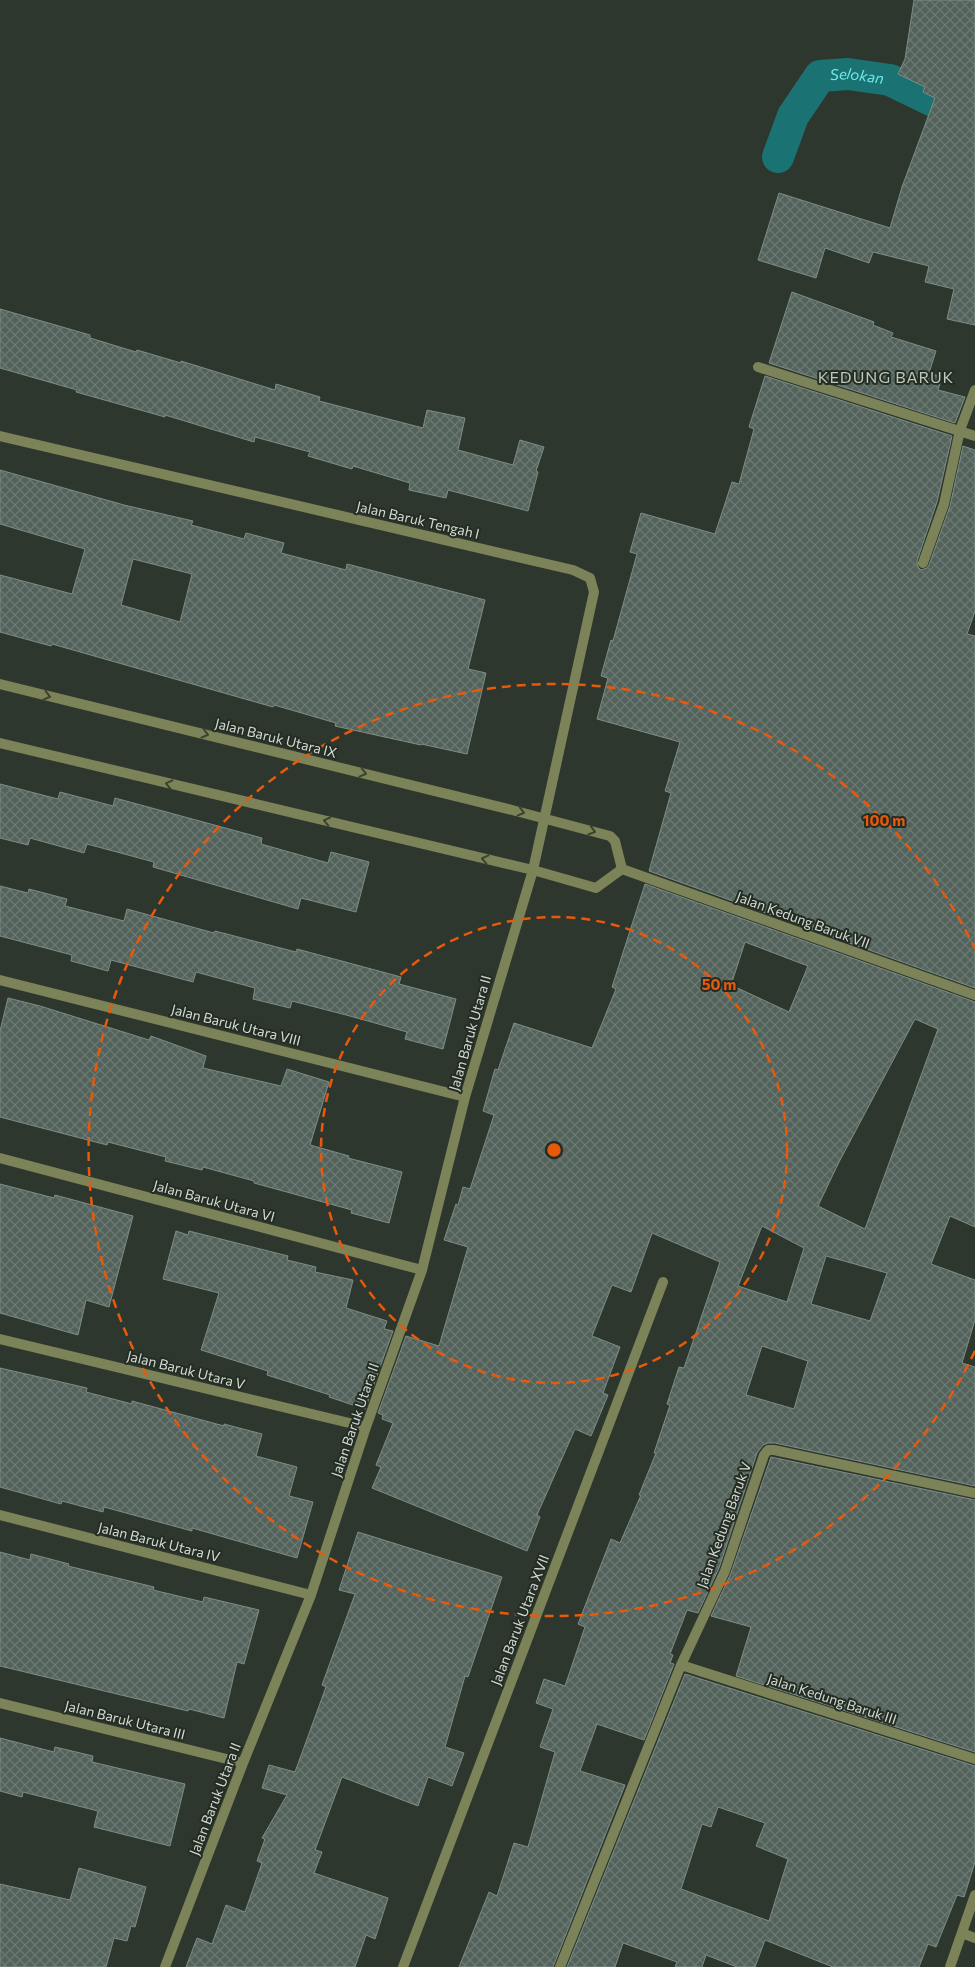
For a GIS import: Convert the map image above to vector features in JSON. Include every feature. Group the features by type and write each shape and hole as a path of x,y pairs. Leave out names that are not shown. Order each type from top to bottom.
{"street":[{"path":"758,367 975,436"},
{"path":"923,563 944,504 960,430 975,390"},
{"name":"Jalan Baruk Tengah I","path":"0,436 573,570 590,578 594,592 533,870"},
{"name":"Jalan Baruk Utara IX","path":"0,684 545,818"},
{"path":"0,744 533,870 596,888 622,869 613,838 545,818"},
{"name":"Jalan Kedung Baruk VII","path":"622,869 975,995"},
{"name":"Jalan Baruk Utara II","path":"165,1967 243,1763 311,1595 366,1427 422,1270 466,1097 533,870"},
{"name":"Jalan Baruk Utara VIII","path":"0,980 466,1097"},
{"name":"Jalan Baruk Utara VI","path":"0,1158 422,1270"},
{"name":"Jalan Baruk Utara XVII","path":"403,1967 663,1282"},
{"name":"Jalan Baruk Utara V","path":"0,1339 366,1427"},
{"name":"Jalan Kedung Baruk V","path":"681,1665 725,1571 764,1455 768,1450 975,1493"},
{"name":"Jalan Baruk Utara IV","path":"0,1515 311,1595"},
{"path":"560,1967 681,1665"},
{"name":"Jalan Kedung Baruk III","path":"681,1665 975,1758"},
{"name":"Jalan Baruk Utara III","path":"0,1703 243,1763"},
{"path":"950,1967 975,1895"},
{"path":"962,1933 975,1938"}],"building":[{"path":"914,0 975,0 975,325 947,319 954,289 925,282 929,266 873,252 869,263 825,248 816,278 758,260 779,193 890,228 902,187 935,98 923,92 925,87 898,74 905,59"},
{"path":"792,292 874,322 873,325 893,333 891,337 936,351 929,373 942,377 938,390 965,397 955,423 769,363"},
{"path":"0,309 90,335 90,338 136,352 137,350 181,363 181,361 275,390 276,384 320,397 319,401 423,428 427,410 465,418 458,450 513,465 520,440 544,447 536,471 538,472 528,511 448,490 446,498 409,490 410,483 353,466 352,469 308,456 310,452 255,437 254,442 165,415 165,417 76,392 77,390 0,368"},
{"path":"765,376 952,436 937,502 917,561 918,567 921,570 929,565 950,506 963,446 975,450 975,611 967,634 975,636 975,988 649,871 671,793 665,791 680,742 597,719 608,678 601,676 611,640 613,641 637,554 630,552 641,513 715,534 732,482 739,484 754,429 749,427"},
{"path":"0,470 124,505 193,521 191,525 244,539 246,533 284,543 281,553 346,570 347,564 485,600 468,669 486,673 467,754 335,726 336,723 274,705 273,707 52,644 51,646 0,632 0,575 72,594 85,549 0,524","holes":["133,559 192,574 180,622 121,605"]},
{"path":"0,784 58,799 60,792 113,806 115,798 262,838 261,844 328,863 331,852 369,862 356,912 301,898 298,909 153,867 154,862 87,844 84,853 30,838 28,845 0,838"},
{"path":"645,884 975,1002 975,1227 950,1216 931,1264 975,1280 975,1320 962,1363 975,1367 975,1486 775,1443 763,1445 757,1453 719,1568 698,1613 687,1610 670,1654 673,1655 670,1663 674,1664 644,1740 597,1724 580,1771 625,1785 553,1967 459,1967 489,1892 497,1896 514,1843 528,1847 555,1752 540,1747 553,1709 536,1703 544,1679 565,1686 585,1627 578,1624 611,1539 620,1543 641,1495 639,1495 656,1453 654,1453 670,1405 667,1404 679,1367 684,1368 720,1262 652,1233 631,1292 612,1285 592,1336 620,1347 603,1393 608,1395 591,1436 575,1429 537,1515 540,1517 527,1551 372,1488 381,1467 376,1465 393,1423 382,1419 383,1415 378,1413 406,1336 439,1346 468,1247 444,1240 463,1187 470,1189 494,1115 483,1111 495,1069 498,1070 514,1023 592,1048 616,989 612,987","holes":["745,942 808,966 789,1012 731,985","915,1019 938,1029 865,1229 818,1206 839,1162","762,1226 804,1248 787,1302 738,1286","826,1256 887,1273 870,1321 811,1304","762,1346 808,1361 794,1409 746,1395"]},
{"path":"0,886 28,893 29,889 67,899 65,906 124,921 127,909 214,933 215,931 296,952 297,949 401,977 399,984 456,999 443,1049 405,1039 407,1032 350,1016 292,1001 290,1008 253,999 255,988 196,972 193,982 111,960 108,971 71,961 72,955 0,936"},
{"path":"8,998 149,1040 151,1036 206,1056 203,1068 281,1086 287,1069 329,1082 310,1145 349,1156 348,1158 402,1172 389,1223 351,1213 352,1210 203,1167 202,1170 165,1161 166,1157 108,1142 107,1145 0,1117 0,1031"},
{"path":"0,1184 54,1198 55,1195 133,1216 109,1307 86,1300 78,1335 0,1313"},
{"path":"176,1231 188,1235 189,1231 288,1256 287,1260 316,1267 315,1272 353,1280 346,1308 387,1321 384,1329 393,1331 365,1409 329,1397 330,1395 267,1375 268,1371 201,1350 219,1293 163,1279"},
{"path":"0,1368 87,1388 86,1392 132,1404 132,1401 224,1426 224,1424 262,1434 256,1456 297,1467 289,1496 313,1502 297,1558 192,1528 192,1531 104,1507 103,1512 62,1501 61,1504 0,1487"},
{"path":"771,1457 975,1500 975,1752 736,1676 751,1627 711,1616 731,1573"},
{"path":"358,1532 502,1577 468,1677 465,1676 445,1747 464,1753 452,1786 428,1777 418,1806 342,1777 315,1850 322,1852 314,1873 388,1898 375,1939 366,1935 355,1967 186,1967 197,1938 212,1944 226,1905 245,1912 262,1863 257,1861 265,1839 262,1838 287,1795 262,1788 269,1765 295,1772 326,1687 322,1685 355,1594 339,1590"},
{"path":"0,1552 30,1560 31,1554 69,1564 68,1566 154,1587 153,1590 203,1602 204,1597 259,1610 244,1664 237,1662 224,1718 0,1666"},
{"path":"685,1674 975,1766 975,1862 964,1897 957,1895 936,1947 928,1944 919,1967 833,1967 765,1940 755,1967 737,1967 706,1955 702,1967 675,1967 677,1962 623,1943 615,1967 567,1967","holes":["718,1807 765,1823 756,1846 788,1859 769,1921 681,1889 702,1824 711,1827"]},
{"path":"0,1738 54,1752 55,1747 93,1756 92,1762 185,1784 170,1846 94,1827 98,1811 23,1792 22,1797 0,1791"},
{"path":"79,1868 146,1887 135,1927 131,1926 127,1941 114,1938 106,1967 0,1967 0,1884 70,1900"}],"waterway":[{"name":"Selokan","path":"778,157 793,116 820,76 848,74 890,80 975,121"}],"district":[{"name":"KEDUNG BARUK","path":"886,377"}]}
